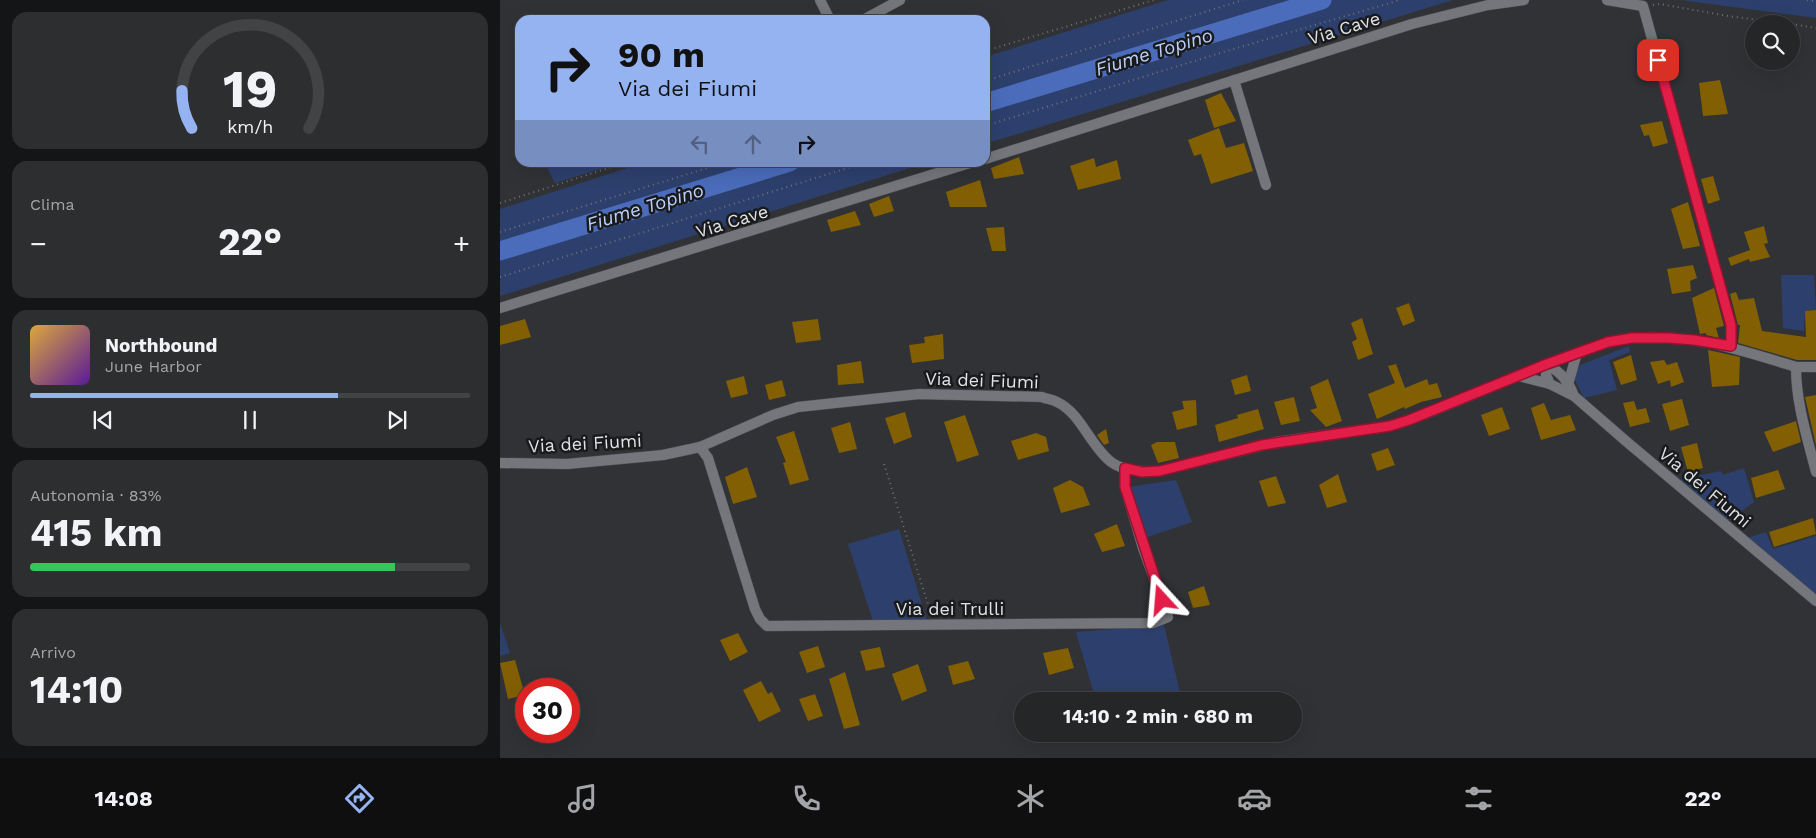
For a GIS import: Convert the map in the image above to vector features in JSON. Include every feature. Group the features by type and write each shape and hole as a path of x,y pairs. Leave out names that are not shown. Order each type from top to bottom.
{"street":[{"path":"820,0 828,15"},
{"path":"872,15 900,0"},
{"name":"Via Cave","path":"990,157 1412,24 1488,5 1524,0"},
{"path":"1607,0 1643,6 1731,325 1731,346"},
{"path":"1234,80 1266,185"},
{"name":"Via Cave","path":"500,308 958,167"},
{"name":"Via dei Fiumi","path":"500,463 567,464 663,455 700,447 773,415 798,407 919,394 1042,397 1057,402 1069,410 1102,454 1112,463 1142,472 1160,471 1267,444 1390,426 1438,410 1577,353 1608,342 1632,338 1694,340 1731,346 1796,367 1816,367"},
{"path":"1569,381 1577,353"},
{"path":"1550,384 1546,375 1547,364 1560,372 1569,381 1574,396"},
{"path":"1796,367 1796,388 1800,409 1816,472"},
{"name":"Via dei Fiumi","path":"1518,376 1550,384 1574,396 1816,601"},
{"name":"Via dei Trulli","path":"700,447 708,458 756,609 760,619 767,626 1153,623 1168,617 1143,548 1125,487 1125,468"}],"path":[{"path":"990,49 1154,0"},
{"path":"990,79 1242,0"},
{"path":"990,124 1220,53 1400,0"},
{"path":"1808,0 1816,1"},
{"path":"1643,6 1660,4 1745,18"},
{"path":"1800,26 1816,28"},
{"path":"500,203 612,167"},
{"path":"500,232 711,167"},
{"path":"500,277 851,167"},
{"path":"884,464 935,625"}],"shaded area":[{"path":"1168,0 1453,0 990,142 990,55"},
{"path":"1681,0 1816,0 1816,18"},
{"path":"547,167 607,167 555,183"},
{"path":"630,167 913,167 500,296 500,209"},
{"path":"1781,275 1814,275 1816,310 1805,311 1804,331 1783,328"},
{"path":"1629,346 1630,352 1609,360 1617,390 1584,398 1574,378 1580,365"},
{"path":"1744,468 1754,502 1724,524 1677,480 1721,471 1723,475"},
{"path":"1176,480 1192,522 1145,538 1128,487"},
{"path":"899,529 927,621 873,621 848,544"},
{"path":"1766,532 1773,549 1816,536 1816,598 1747,538"},
{"path":"500,623 510,653 500,656"},
{"path":"1164,625 1180,692 1093,692 1076,632"}],"building":[{"path":"1720,80 1728,114 1703,116 1699,83"},
{"path":"1221,93 1236,121 1214,128 1205,100"},
{"path":"1662,121 1668,143 1653,147 1649,135 1644,136 1640,125"},
{"path":"1219,128 1226,148 1244,143 1253,171 1211,184 1201,154 1194,156 1188,140"},
{"path":"1019,157 1024,174 994,179 991,168"},
{"path":"1094,158 1096,167 1117,160 1121,179 1078,190 1070,166"},
{"path":"1713,176 1720,200 1708,204 1701,179"},
{"path":"980,180 987,207 950,207 946,192"},
{"path":"889,196 894,211 874,217 869,204"},
{"path":"1688,202 1700,246 1683,249 1671,209"},
{"path":"855,211 861,225 831,232 827,220"},
{"path":"1764,226 1768,243 1764,244 1770,257 1750,262 1749,259 1731,266 1728,258 1750,250 1744,232"},
{"path":"1004,227 1006,251 992,251 986,228"},
{"path":"1693,265 1697,278 1690,281 1691,291 1672,294 1667,269"},
{"path":"1714,288 1724,326 1716,328 1719,338 1706,335 1706,333 1700,334 1692,298"},
{"path":"1736,292 1739,300 1754,298 1762,331 1806,337 1805,311 1816,310 1816,360 1797,360 1738,343 1740,325 1738,325 1730,294"},
{"path":"1409,303 1415,321 1403,326 1396,308"},
{"path":"1362,318 1373,354 1358,360 1352,342 1357,339 1351,323"},
{"path":"525,319 531,337 500,345 500,326"},
{"path":"818,319 821,340 796,343 792,322"},
{"path":"943,334 944,359 912,363 909,345 925,343 924,337"},
{"path":"1708,350 1740,357 1739,385 1712,387"},
{"path":"1631,355 1637,380 1621,385 1613,362"},
{"path":"1664,360 1667,365 1677,362 1684,382 1671,387 1670,380 1658,384 1650,362"},
{"path":"861,361 864,383 838,385 837,365"},
{"path":"1396,364 1405,388 1427,379 1429,385 1437,383 1442,397 1421,402 1405,409 1404,407 1377,419 1368,394 1395,383 1388,366"},
{"path":"1247,375 1251,391 1235,395 1231,380"},
{"path":"744,376 748,394 731,398 726,381"},
{"path":"1328,379 1342,421 1326,427 1310,410 1317,408 1310,387"},
{"path":"782,380 786,396 769,400 765,385"},
{"path":"1816,395 1816,445 1805,397"},
{"path":"1294,397 1300,421 1281,425 1274,402"},
{"path":"1682,399 1689,425 1670,431 1662,404"},
{"path":"1196,400 1197,425 1177,430 1172,412 1184,409 1182,401"},
{"path":"1634,401 1637,410 1646,408 1650,422 1630,427 1623,403"},
{"path":"1544,403 1551,420 1570,415 1576,430 1541,440 1531,408"},
{"path":"1502,407 1510,429 1489,436 1481,415"},
{"path":"1258,409 1264,429 1219,442 1215,425 1238,418 1237,415"},
{"path":"905,412 912,437 894,444 885,418"},
{"path":"965,415 979,455 957,462 944,422"},
{"path":"1796,421 1801,442 1773,452 1764,432"},
{"path":"850,422 857,449 839,453 831,428"},
{"path":"1106,429 1109,443 1104,445 1097,435"},
{"path":"794,431 809,480 790,485 783,463 786,462 776,437"},
{"path":"1036,433 1046,437 1049,451 1018,460 1011,441"},
{"path":"1157,442 1175,442 1179,458 1158,463 1151,445"},
{"path":"1697,443 1703,468 1688,472 1681,447"},
{"path":"1388,448 1395,465 1377,471 1371,454"},
{"path":"747,467 757,497 733,504 725,477"},
{"path":"1778,470 1785,489 1756,498 1751,478"},
{"path":"1338,474 1347,502 1327,508 1319,485"},
{"path":"1276,476 1286,503 1268,507 1259,481"},
{"path":"1070,480 1083,487 1090,505 1061,513 1053,488"},
{"path":"1813,518 1816,534 1774,547 1769,532"},
{"path":"1117,524 1125,546 1102,552 1094,534"},
{"path":"1204,586 1210,605 1193,608 1188,592"},
{"path":"738,633 748,652 730,661 720,640"},
{"path":"818,646 825,667 807,673 799,652"},
{"path":"880,647 885,667 866,671 860,651"},
{"path":"1068,648 1074,668 1049,675 1043,653"},
{"path":"515,660 520,678 515,678 515,697 508,699 500,663"},
{"path":"968,661 975,679 953,685 948,666"},
{"path":"918,664 927,691 902,701 892,674"},
{"path":"845,672 860,725 844,729 829,679"},
{"path":"761,681 768,694 772,692 781,711 759,722 743,690"},
{"path":"815,694 823,716 808,721 799,699"}],"waterway":[{"name":"Fiume Topino","path":"990,101 1322,0"},
{"name":"Fiume Topino","path":"500,251 774,167"}],"route":[{"path":"1162,600 1143,548 1125,487 1125,468 1142,472 1160,471 1276,442 1390,426 1428,414 1547,364 1608,342 1632,338 1668,338 1731,346 1731,325 1658,60"}]}
